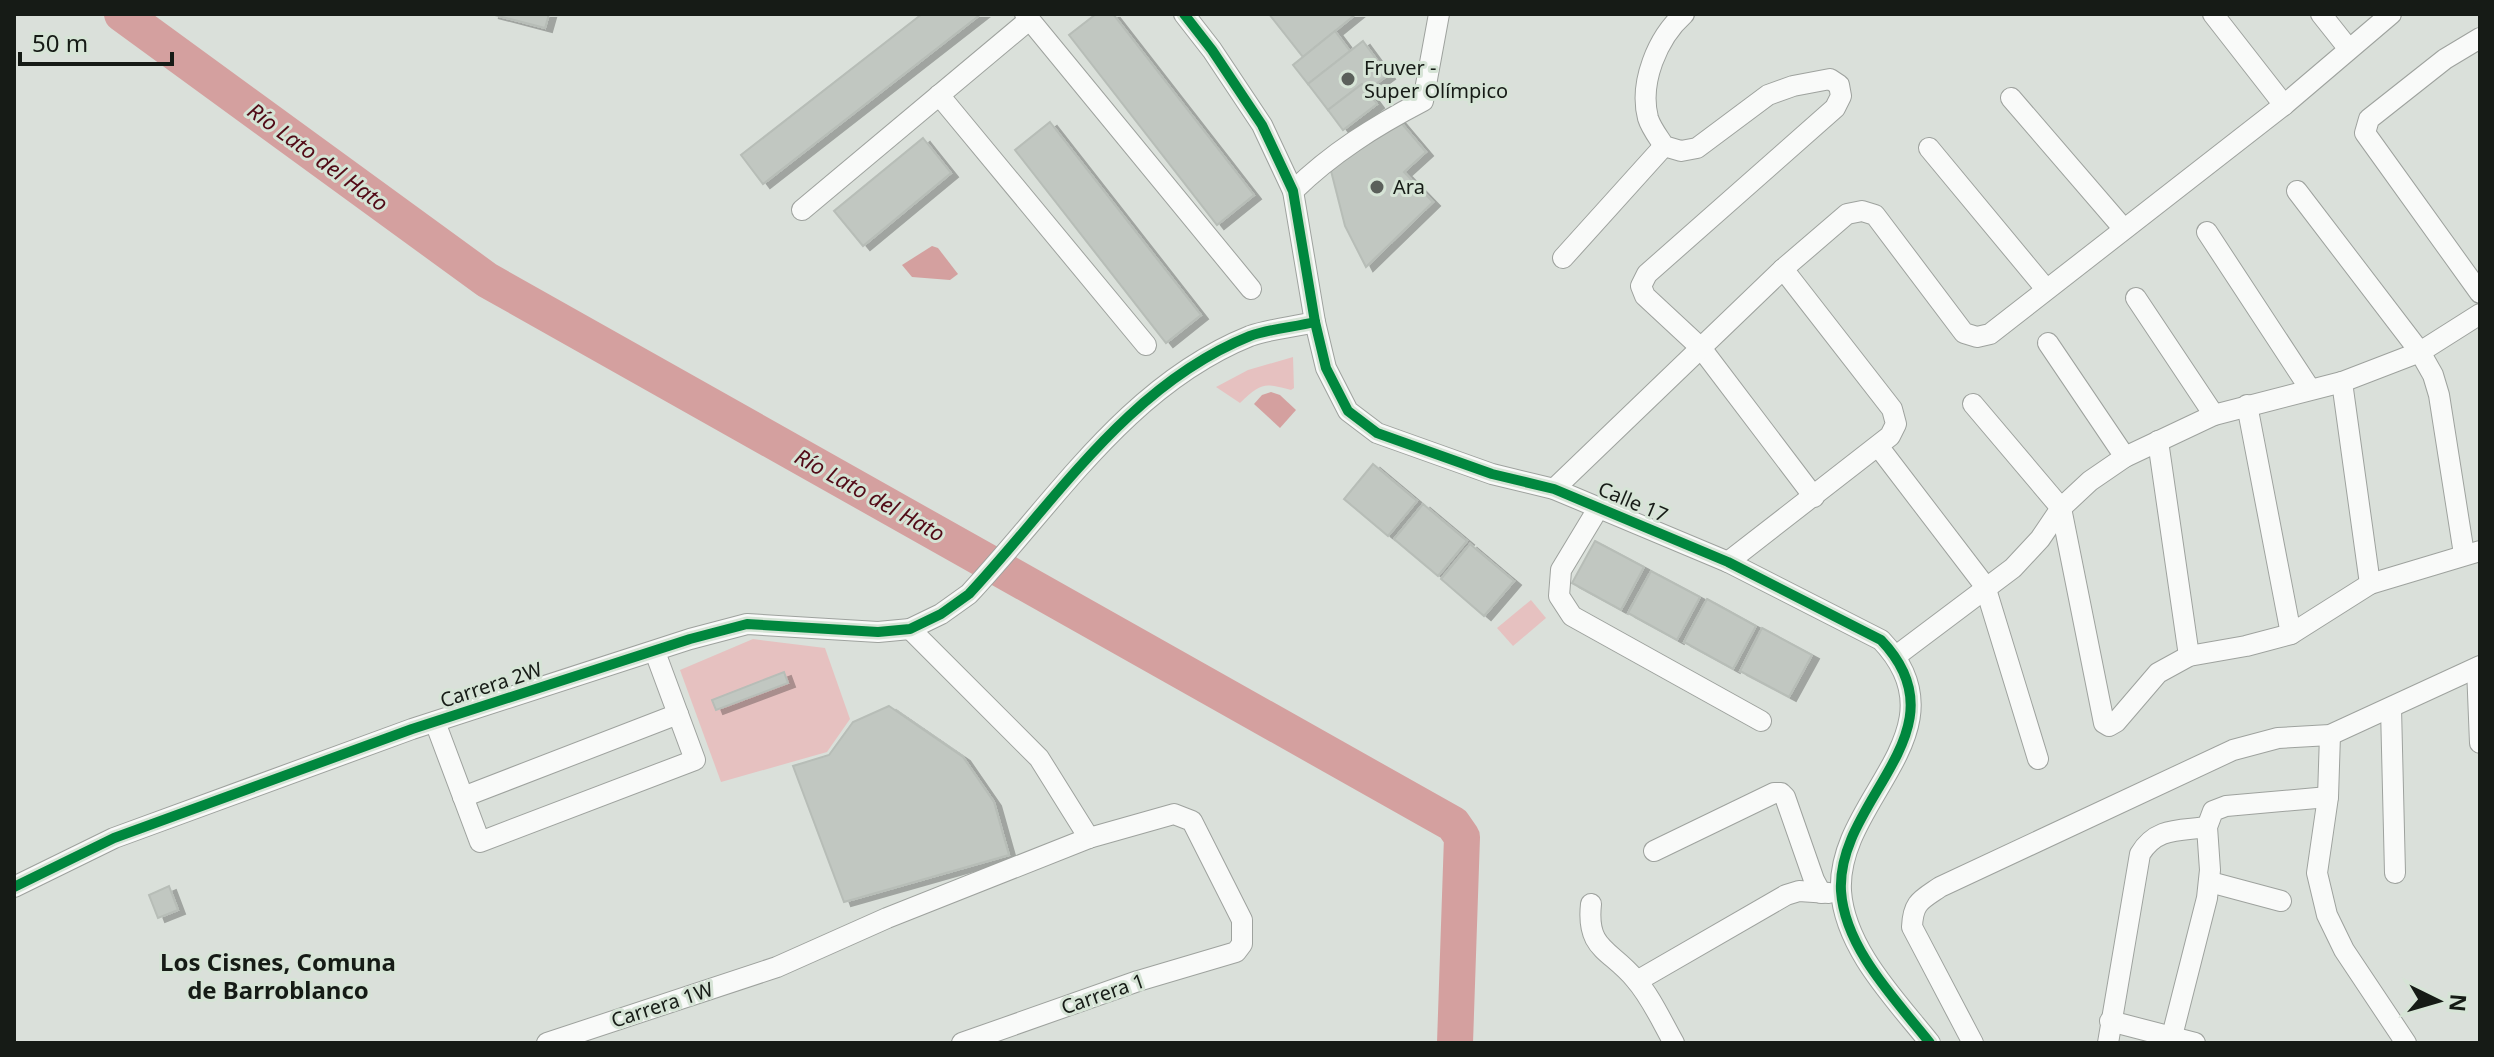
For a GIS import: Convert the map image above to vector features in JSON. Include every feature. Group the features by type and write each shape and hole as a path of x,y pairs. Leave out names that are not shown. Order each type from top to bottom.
{"street":[{"name":"Calle 17","path":"1184,14 1262,125 1293,191 1326,368 1348,411 1377,433 1492,474 1554,489 1728,562 1881,640 1896,656"},
{"path":"1293,191 1320,165 1370,129 1423,101 1439,14"},
{"path":"1684,14 1673,23 1649,68 1648,121 1664,146 1681,151 1697,148 1768,95 1781,90 1830,79 1839,85 1841,96 1835,108 1647,274 1641,286 1645,296 1701,348 1814,497"},
{"path":"2213,14 2284,105"},
{"path":"2321,14 2348,48"},
{"path":"1554,489 1783,269 1847,214 1862,211 1875,215 1964,333 1977,337 1990,334 2284,105 2391,14"},
{"path":"802,210 1027,17 1251,289"},
{"path":"2480,38 2445,59 2369,119 2365,133 2480,293"},
{"path":"939,95 1146,345"},
{"path":"2011,98 2123,228"},
{"path":"1563,258 1664,146"},
{"path":"1929,148 2046,289"},
{"path":"1973,404 2061,508 2104,723 2109,726 2116,722 2158,673 2189,656 2291,634 2370,584 2472,553 2433,375 2420,352 2297,191"},
{"path":"2207,232 2310,389"},
{"path":"1728,562 1878,446 1890,436 1896,424 1892,409 1783,269"},
{"path":"2136,298 2214,415"},
{"path":"1831,894 1846,848 1903,744 1911,690 1896,656 1985,586 2013,568 2040,539 2061,508 2090,481 2125,457 2214,415 2342,382 2420,352 2480,314"},
{"name":"Carrera 2W","path":"14,887 114,838 435,722 690,639 747,624 878,632 910,629 941,614 969,594 1123,420 1176,378 1213,354 1251,336 1315,322"},
{"path":"2048,343 2125,457"},
{"path":"2342,382 2370,584"},
{"path":"2247,405 2291,634"},
{"path":"2158,441 2189,656"},
{"path":"1878,446 1985,586 2038,759"},
{"path":"1599,507 1561,570 1559,596 1572,616 1761,721"},
{"path":"910,629 1039,758 1089,838"},
{"path":"435,722 480,842 695,760 655,652"},
{"path":"1973,1043 1912,927 1912,912 1918,902 1940,887 2233,750 2278,738 2330,735 2478,667 2480,743"},
{"path":"2391,708 2395,873"},
{"path":"463,797 678,714"},
{"path":"2330,735 2328,797 2317,873 2327,915 2344,950 2406,1043"},
{"path":"1654,851 1774,793 1781,793 1814,880 1831,894 1849,923 1863,955 1930,1043"},
{"path":"2172,1036 2210,882 2207,827 2213,811 2220,807 2328,797"},
{"name":"Carrera 1W","path":"547,1043 777,967 887,918 1089,838 1174,814 1192,821 1234,900 1242,920 1242,944"},
{"path":"2108,1043 2140,854 2159,833 2207,827"},
{"path":"2210,882 2281,901"},
{"path":"1637,981 1786,895 1799,891 1831,894"},
{"path":"1591,904 1589,923 1595,940 1637,981 1674,1043"},
{"name":"Carrera 1","path":"962,1043 1138,981 1236,952 1242,944"},
{"path":"2110,1021 2195,1043"}],"shaded area":[{"path":"932,246 938,248 958,274 950,280 912,277 902,265"},
{"path":"1293,357 1294,388 1291,390 1264,386 1240,403 1216,387 1248,370"},
{"path":"1271,392 1280,395 1296,410 1280,428 1254,404 1262,395"},
{"path":"1531,600 1546,618 1513,646 1497,628"},
{"path":"753,639 825,648 850,719 827,752 721,782 680,670"}],"building":[{"path":"491,14 549,14 545,28"},
{"path":"922,14 981,14 763,184 741,155"},
{"path":"1096,14 1113,14 1254,195 1217,225 1069,35"},
{"path":"1269,14 1356,14 1303,57"},
{"path":"1335,31 1350,51 1308,84 1293,65"},
{"name":"Fruver - Super Olímpico","path":"1363,41 1388,75 1368,90 1362,84 1328,110 1308,84"},
{"path":"1362,84 1377,104 1343,130 1328,110"},
{"name":"Ara","path":"1398,119 1426,152 1404,172 1433,202 1366,267 1345,226 1329,163"},
{"path":"1050,122 1201,315 1166,343 1015,150"},
{"path":"923,138 951,173 863,246 834,211"},
{"path":"1373,464 1417,501 1388,536 1344,499"},
{"path":"1423,504 1467,541 1438,576 1394,539"},
{"path":"1595,541 1644,567 1621,610 1572,583"},
{"path":"1470,544 1514,581 1484,616 1441,579"},
{"path":"1651,571 1700,597 1677,640 1628,613"},
{"path":"1707,599 1756,626 1733,669 1684,642"},
{"path":"1762,628 1812,655 1789,697 1740,671"},
{"path":"784,672 788,683 716,710 712,700"},
{"path":"889,706 963,757 994,802 1009,855 844,902 793,766 829,755 853,722"},
{"path":"169,886 178,910 158,918 149,895"}],"waterway":[{"name":"Río Lato del Hato","path":"122,14 487,280 1453,824 1462,837 1455,1043"}],"cycle path":[{"path":"1184,14 1262,125 1293,191 1326,368 1348,411 1377,433 1492,474 1554,489 1728,562 1881,640 1904,673 1911,705 1905,735 1892,765 1857,826 1845,858 1841,891 1852,933 1862,953 1874,973 1930,1043"},
{"path":"14,887 114,838 412,729 690,639 747,624 878,632 910,629 941,614 969,594 1096,449 1167,384 1206,357 1250,336 1315,322"}],"place":[{"name":"Fruver - Super Olímpico","path":"1348,79"},
{"name":"Ara","path":"1377,187"}],"district":[{"name":"Los Cisnes, Comuna de Barroblanco","path":"278,977"}]}
